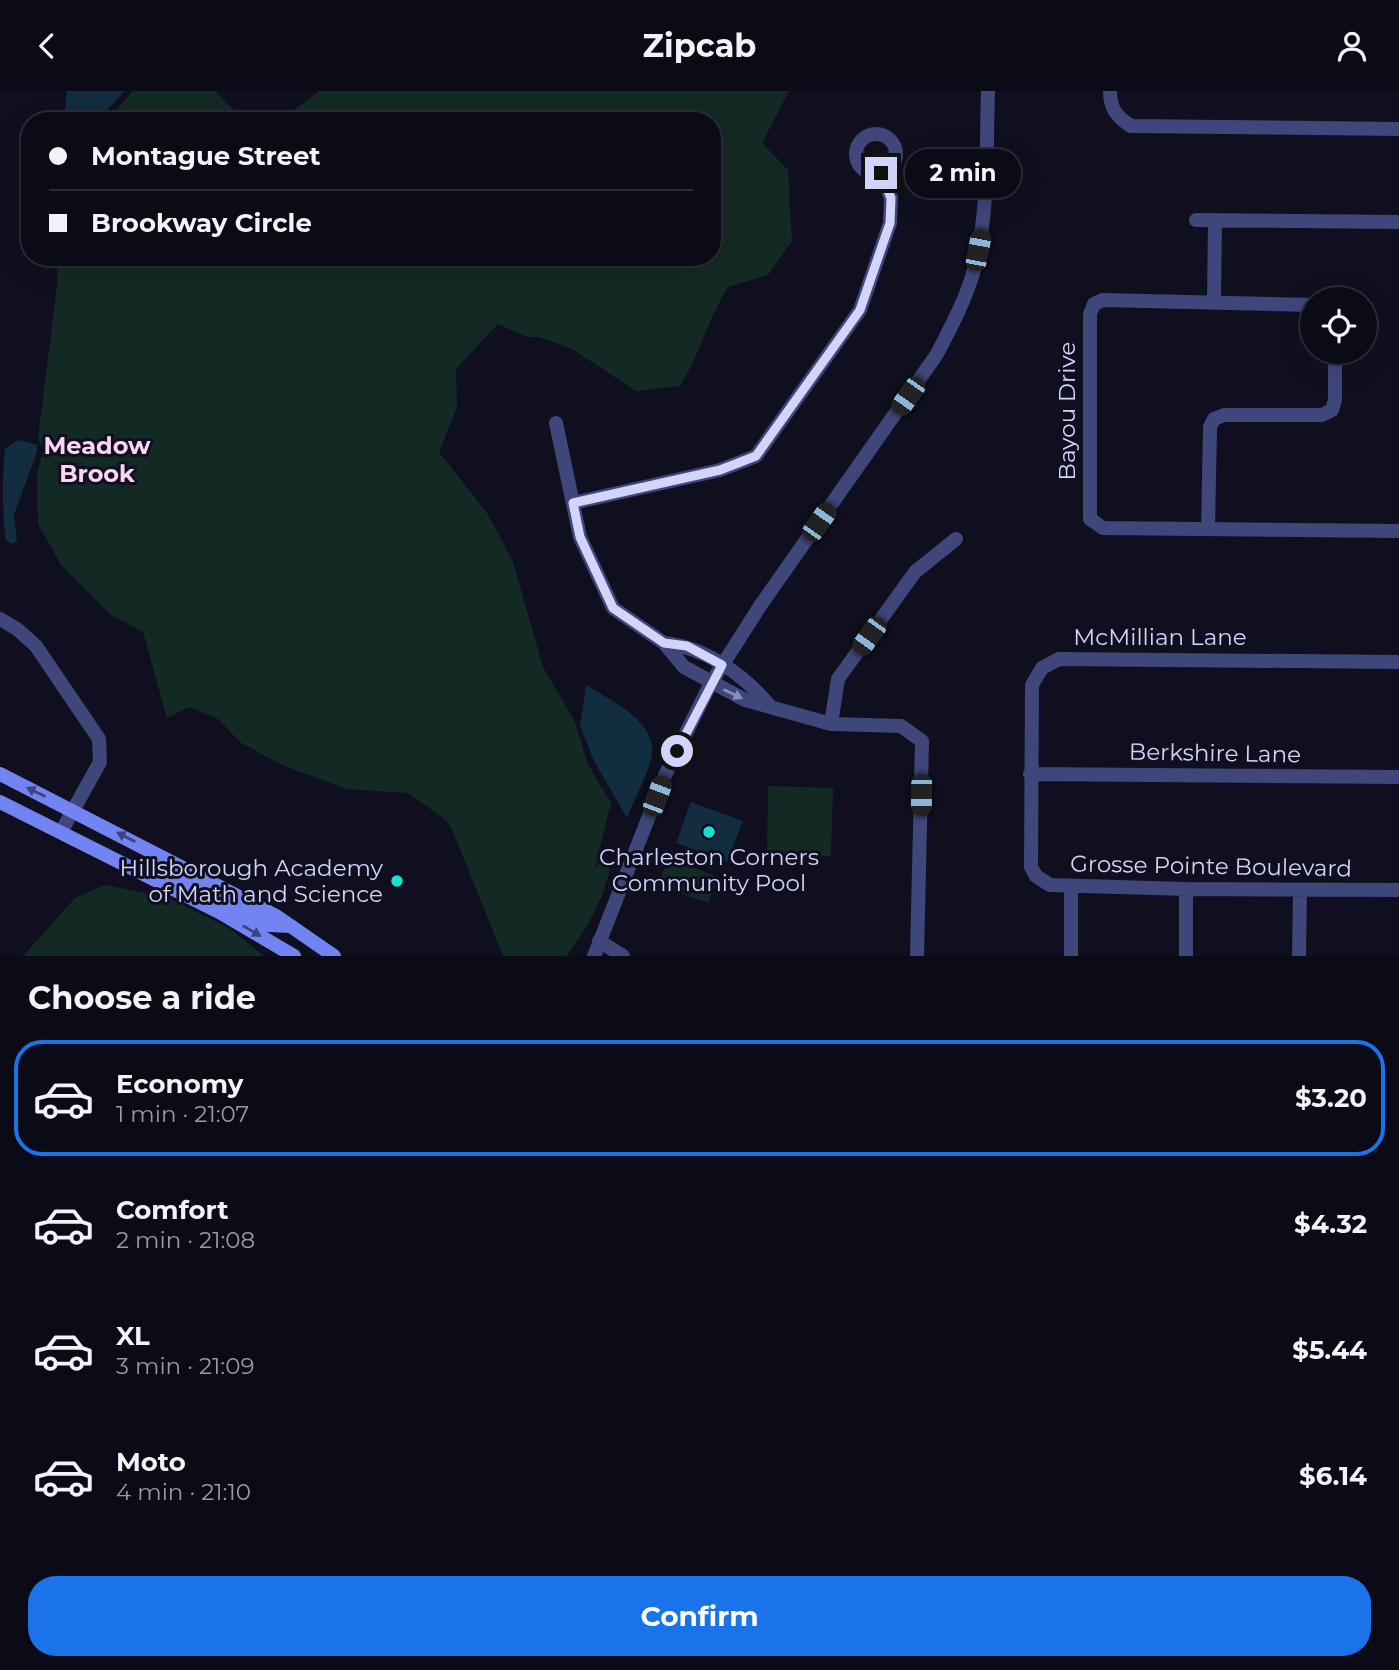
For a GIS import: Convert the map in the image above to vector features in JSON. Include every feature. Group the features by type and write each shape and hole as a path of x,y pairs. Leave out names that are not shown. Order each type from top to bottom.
{"street":[{"path":"624,956 594,951 666,773 711,683 760,606 937,354 958,313 974,270 985,210 988,91"},
{"path":"1110,91 1110,103 1117,118 1131,126 1399,129"},
{"path":"573,503 720,470 756,456 860,310 890,223 891,198 881,173"},
{"path":"1196,220 1399,222"},
{"path":"1214,220 1214,302"},
{"name":"Bayou Drive","path":"1300,305 1103,300 1094,304 1090,313 1090,519 1103,528 1399,531"},
{"path":"1208,529 1210,427 1214,419 1224,415 1322,415 1332,410 1335,400 1335,364"},
{"path":"556,423 580,537 613,608 664,643 684,667 746,700 831,724 901,726 922,741 917,956"},
{"path":"831,724 838,679 915,572 956,539"},
{"path":"0,619 17,629 36,646 99,739 100,762 61,832"},
{"path":"664,643 687,646 722,665 752,685 769,705"},
{"name":"McMillian Lane","path":"1030,825 1032,685 1042,668 1059,659 1399,662"},
{"path":"0,774 290,926 334,956"},
{"name":"Berkshire Lane","path":"1030,774 1399,777"},
{"path":"0,802 221,913 293,956"},
{"name":"Grosse Pointe Boulevard","path":"1030,825 1030,862 1036,876 1050,885 1399,890"},
{"path":"139,872 178,878 270,925 290,926"},
{"path":"1071,887 1071,956"},
{"path":"1186,889 1186,956"},
{"path":"1299,956 1300,890"}],"green space":[{"path":"133,91 215,91 236,112 114,112"},
{"path":"319,91 789,91 762,143 788,170 792,241 768,275 728,287 680,386 636,391 572,349 539,337 527,337 498,324 456,369 457,407 439,452 487,513 512,559 543,667 575,722 588,764 611,803 595,868 606,859 611,864 608,877 594,913 566,956 503,956 451,827 408,793 347,789 284,766 241,743 218,719 189,707 167,718 143,632 111,615 61,565 38,524 37,473 43,451 38,438 57,286 57,266 721,266 721,112 291,112"},
{"path":"768,786 833,788 831,856 767,855"},
{"path":"669,857 718,877 708,903 658,885"},
{"path":"104,885 167,897 229,928 264,956 23,956 75,898"}],"water":[{"path":"67,91 125,91 105,112 65,112"},
{"path":"18,440 37,445 37,452 14,515 17,541 11,544 6,540 4,518 4,460 5,449"},
{"path":"586,685 638,720 651,741 649,767 627,818 594,761 580,726"},
{"name":"Charleston Corners Community Pool","path":"691,802 743,821 727,862 676,843"}],"place":[{"name":"Charleston Corners Community Pool","path":"709,832"},
{"name":"Hillsborough Academy of Math and Science","path":"397,881"}],"district":[{"name":"Meadow Brook","path":"97,460"}],"route":[{"path":"677,751 722,665 687,646 664,643 613,608 580,537 573,503 720,470 756,456 860,310 890,223 891,198 881,173"}]}
